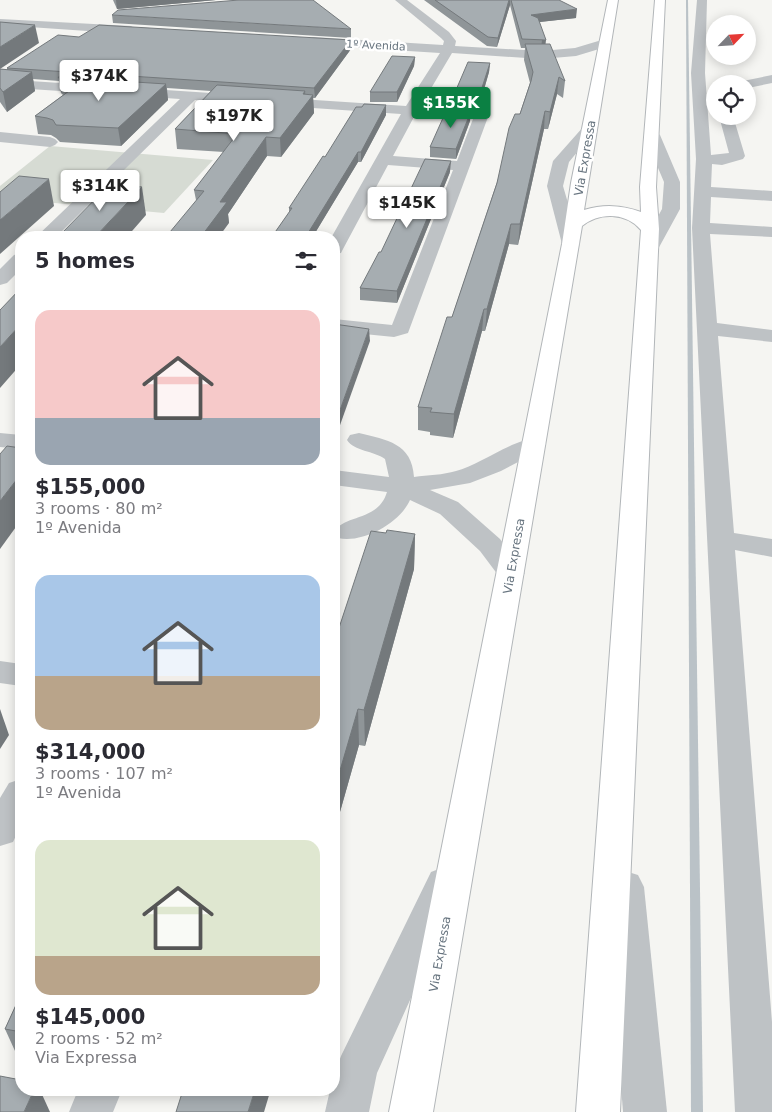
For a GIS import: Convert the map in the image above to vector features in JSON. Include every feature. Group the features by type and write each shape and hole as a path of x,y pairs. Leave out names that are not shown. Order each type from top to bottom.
{"main road":[{"name":"Via Expressa","path":"411,1112 573,233 579,183 614,0"},
{"path":"598,1112 649,240 648,188 660,0"},
{"path":"579,183 587,193 599,198 615,200 639,197 645,194 648,188"},
{"path":"573,233 585,215 610,211 638,217 645,221 649,240"}],"street":[{"path":"340,239 410,112 448,49 450,41 446,35 400,0"},
{"path":"702,0 698,73 704,159 701,228 756,1112"},
{"path":"58,38 75,27 102,16"},
{"path":"4,25 118,30 145,28 95,28"},
{"path":"118,30 113,35 114,38 137,40"},
{"name":"1º Avenida","path":"301,41 541,55"},
{"path":"541,55 576,52 605,43"},
{"path":"541,55 583,65 600,72"},
{"path":"756,82 772,79"},
{"path":"0,83 475,115 481,117 401,329 394,331 340,326"},
{"path":"51,231 191,96"},
{"path":"704,159 722,160 737,156 728,125"},
{"path":"573,233 554,186 561,162 589,129"},
{"path":"649,240 671,209 672,182 652,135"},
{"path":"0,138 50,142"},
{"path":"383,160 462,166"},
{"path":"702,191 772,196"},
{"path":"701,228 772,232"},
{"path":"0,279 15,265"},
{"path":"707,328 772,336"},
{"path":"0,440 15,441"},
{"path":"348,532 382,516 393,507 401,486 402,468 397,456 380,446 359,440"},
{"path":"340,479 401,486 461,478 492,466 534,444"},
{"path":"401,486 449,508 490,545 510,573"},
{"path":"721,539 772,548"},
{"path":"0,672 15,674"},
{"path":"617,790 644,1112"},
{"path":"0,831 15,804"},
{"path":"347,1112 356,1070 459,850"},
{"path":"91,1112 98,1096"}],"shaded area":[{"path":"50,146 213,160 164,213 0,198 0,186"}],"building":[{"path":"239,0 313,0 351,29 112,15 118,10"},
{"path":"435,0 509,0 498,38 488,37"},
{"path":"511,0 559,0 577,9 531,15 538,18 546,40 522,39"},
{"path":"0,22 35,25 0,47"},
{"path":"99,25 351,40 314,88 7,68 58,35 79,37"},
{"path":"525,44 550,44 565,81 559,77 550,112 545,111 520,224 511,224 454,414 430,412 432,408 418,407 447,317 452,317 497,183 509,128 515,114 520,114 531,81 533,72"},
{"path":"392,56 415,57 397,92 370,92"},
{"path":"468,62 490,63 478,100 453,97"},
{"path":"0,69 32,72 3,92 0,88"},
{"path":"58,77 166,84 118,128 56,125 53,120 35,116 69,91"},
{"path":"217,85 305,91 303,94 313,95 280,138 266,137 220,202 227,202 205,231 171,231 204,191 194,190 237,134 175,129"},
{"path":"364,104 386,105 361,152 358,152 309,231 276,231 356,107 362,107"},
{"path":"447,109 471,111 456,149 430,147"},
{"path":"425,159 451,161 397,291 360,288 379,252 381,252"},
{"path":"19,176 49,179 0,220 0,192"},
{"path":"110,184 142,187 101,231 64,231"},
{"path":"15,294 15,331 0,347 0,310"},
{"path":"340,325 369,329 340,410"},
{"path":"7,446 15,447 15,482 0,501 0,454"},
{"path":"387,530 415,534 364,710 358,709 340,770 340,625 371,531 386,533"},
{"path":"15,1007 15,1031 5,1029"},
{"path":"0,1076 15,1079 15,1096 31,1096 24,1112 0,1112"},
{"path":"181,1096 253,1096 248,1112 176,1112"}],"waterway":[{"path":"687,0 697,1112"}]}
